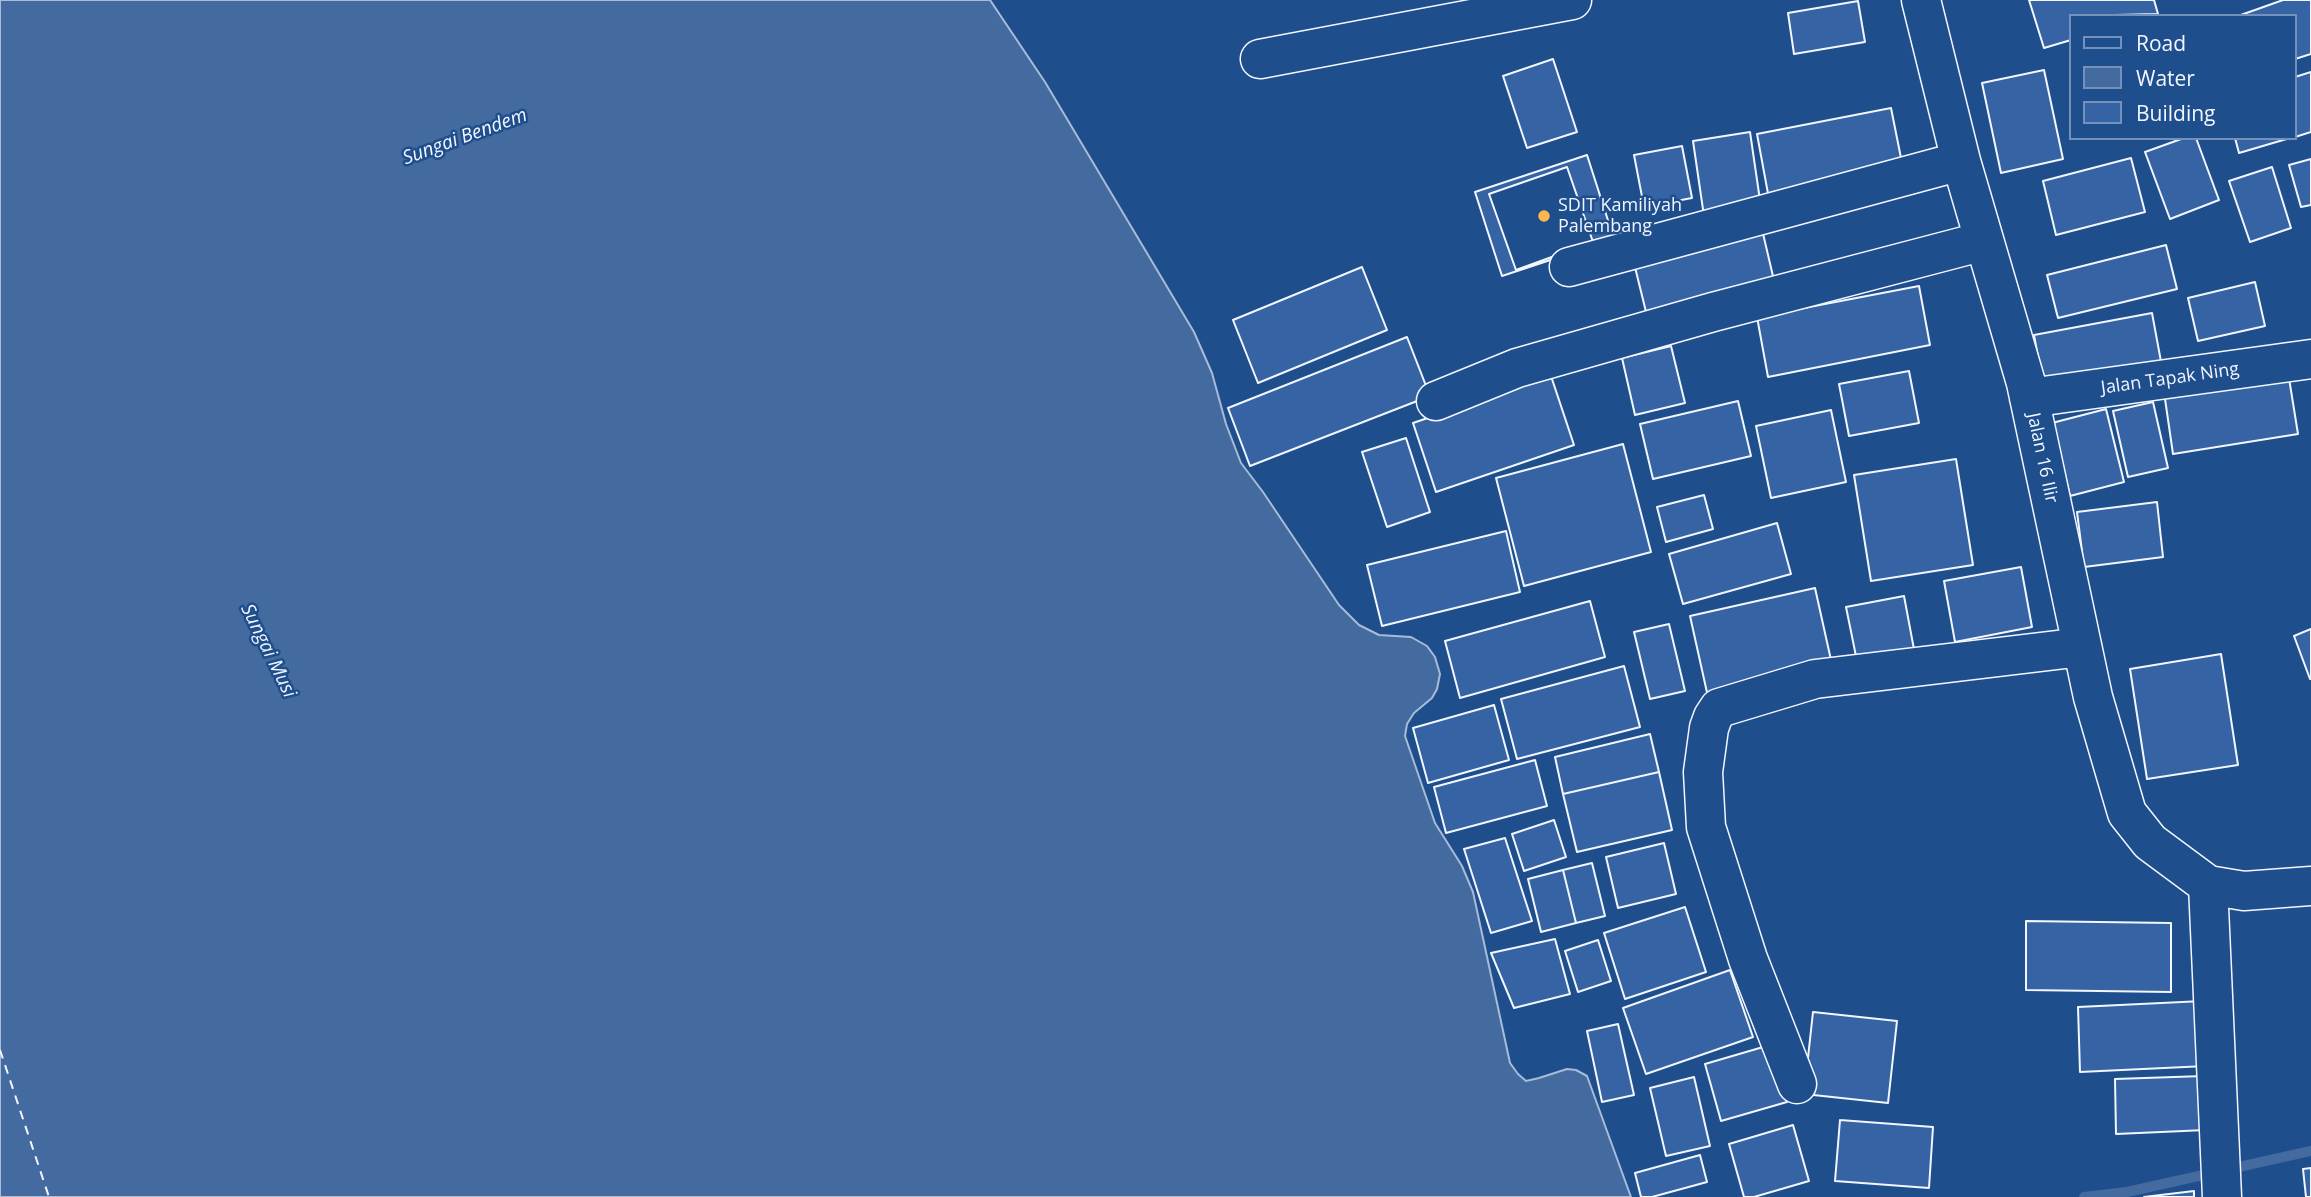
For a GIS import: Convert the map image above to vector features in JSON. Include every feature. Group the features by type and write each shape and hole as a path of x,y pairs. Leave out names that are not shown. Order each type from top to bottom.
{"street":[{"path":"1260,59 1572,0"},
{"name":"Jalan 16 Ilir","path":"1922,0 1961,161 2029,398 2093,697 2127,813 2150,842 2208,885"},
{"path":"1569,267 1961,161"},
{"path":"1436,401 1517,368 1713,312 1984,241"},
{"name":"Jalan Tapak Ning","path":"2029,398 2311,359"},
{"path":"1797,1084 1748,959 1706,827 1703,772 1713,717 1719,708 1815,679 2082,647"},
{"path":"2221,1194 2208,885 2244,891 2311,886"}],"water":[{"path":"0,0 990,0 1045,82 1194,332 1212,373 1226,424 1241,463 1339,605 1359,625 1379,635 1411,637 1427,646 1435,657 1440,674 1437,689 1432,698 1414,713 1407,724 1405,736 1435,823 1462,866 1473,892 1510,1063 1526,1081 1567,1069 1587,1076 1631,1197 0,1197"}],"building":[{"path":"2029,0 2154,0 2158,14 2070,14 2070,40 2044,48"},
{"path":"2283,0 2311,0 2311,54 2297,58 2297,14 2244,14"},
{"path":"1858,1 1865,42 1794,54 1788,13"},
{"path":"1553,59 1577,132 1527,148 1503,76"},
{"path":"2044,70 2063,159 2001,173 1982,83"},
{"path":"2311,72 2311,132 2297,136 2297,76"},
{"path":"1891,108 1904,173 1769,199 1757,134"},
{"path":"1750,132 1762,214 1705,223 1693,141"},
{"path":"2178,140 2197,140 2219,200 2170,219 2145,152"},
{"path":"2236,140 2283,140 2239,153"},
{"path":"1682,146 1692,198 1644,207 1634,155"},
{"name":"SDIT Kamiliyah Palembang","path":"1587,155 1614,239 1502,276 1475,192"},
{"path":"2131,158 2145,212 2056,235 2043,181"},
{"path":"2311,159 2311,205 2301,207 2289,165"},
{"name":"SDIT Kamiliyah Palembang","path":"1567,167 1593,242 1516,270 1489,194"},
{"path":"2272,167 2291,228 2250,242 2229,181"},
{"path":"1761,225 1776,289 1648,320 1632,255"},
{"path":"2166,245 2177,289 2058,318 2047,275"},
{"path":"1362,267 1387,330 1258,383 1233,320"},
{"path":"2255,282 2265,326 2198,341 2188,298"},
{"path":"1919,286 1930,345 1768,377 1757,317"},
{"path":"2152,313 2162,367 2044,389 2034,335"},
{"path":"1407,337 1430,396 1250,466 1228,408"},
{"path":"1671,346 1685,403 1635,415 1622,358"},
{"path":"1909,371 1919,423 1849,436 1839,384"},
{"path":"2288,372 2298,434 2173,454 2164,392"},
{"path":"1551,376 1574,445 1436,492 1413,423"},
{"path":"1738,401 1751,456 1653,479 1640,424"},
{"path":"2153,402 2168,468 2128,477 2113,411"},
{"path":"2106,409 2124,482 2070,496 2052,423"},
{"path":"1831,410 1846,482 1771,498 1756,426"},
{"path":"1406,438 1430,512 1387,527 1362,452"},
{"path":"1623,444 1651,552 1524,586 1496,478"},
{"path":"1956,459 1973,565 1871,581 1854,475"},
{"path":"1704,495 1713,529 1666,542 1657,507"},
{"path":"2157,502 2163,557 2084,567 2077,512"},
{"path":"1777,523 1791,574 1683,604 1669,554"},
{"path":"1506,531 1520,592 1382,626 1367,565"},
{"path":"2021,567 2032,627 1955,642 1944,581"},
{"path":"1815,588 1833,669 1708,697 1690,616"},
{"path":"1904,596 1916,660 1859,671 1846,607"},
{"path":"1590,601 1605,657 1460,698 1445,641"},
{"path":"1669,624 1685,691 1650,699 1634,632"},
{"path":"2311,629 2311,679 2310,679 2294,636"},
{"path":"2221,654 2238,765 2147,779 2130,669"},
{"path":"1624,666 1640,727 1517,759 1501,699"},
{"path":"1494,705 1509,760 1428,783 1413,728"},
{"path":"1650,734 1659,772 1563,794 1555,757"},
{"path":"1535,760 1547,806 1446,833 1434,787"},
{"path":"1659,772 1672,830 1577,852 1563,794"},
{"path":"1554,820 1566,857 1524,871 1512,834"},
{"path":"1505,838 1532,921 1491,933 1464,849"},
{"path":"1664,843 1676,894 1618,908 1606,857"},
{"path":"1592,863 1605,916 1576,923 1563,870"},
{"path":"1563,870 1576,923 1541,932 1528,879"},
{"path":"1685,907 1706,972 1625,999 1604,933"},
{"path":"2026,921 2171,923 2171,992 2026,990"},
{"path":"1555,939 1570,994 1514,1008 1491,953"},
{"path":"1598,940 1611,981 1578,992 1565,951"},
{"path":"1730,970 1753,1037 1646,1074 1623,1008"},
{"path":"2203,1001 2206,1066 2080,1072 2078,1007"},
{"path":"1813,1012 1897,1021 1888,1103 1804,1094"},
{"path":"1618,1024 1634,1095 1602,1102 1587,1031"},
{"path":"1770,1045 1787,1102 1721,1121 1705,1064"},
{"path":"2204,1076 2206,1130 2116,1134 2115,1079"},
{"path":"1694,1077 1710,1146 1666,1156 1650,1088"},
{"path":"1840,1120 1933,1127 1929,1188 1835,1181"},
{"path":"1793,1125 1809,1181 1754,1197 1744,1197 1729,1144"},
{"path":"1700,1155 1707,1182 1652,1197 1641,1197 1635,1173"},
{"path":"2311,1168 2311,1197 2306,1197 2303,1169"},
{"path":"2194,1191 2194,1197 2144,1197"}],"waterway":[{"path":"2084,1197 2127,1192 2311,1151"}],"ferry route":[{"path":"0,1050 49,1197"}],"place":[{"name":"SDIT Kamiliyah Palembang","path":"1544,216"}],"water label":[{"name":"Sungai Bendem","path":"465,137"},
{"name":"Sungai Musi","path":"268,651"}]}
